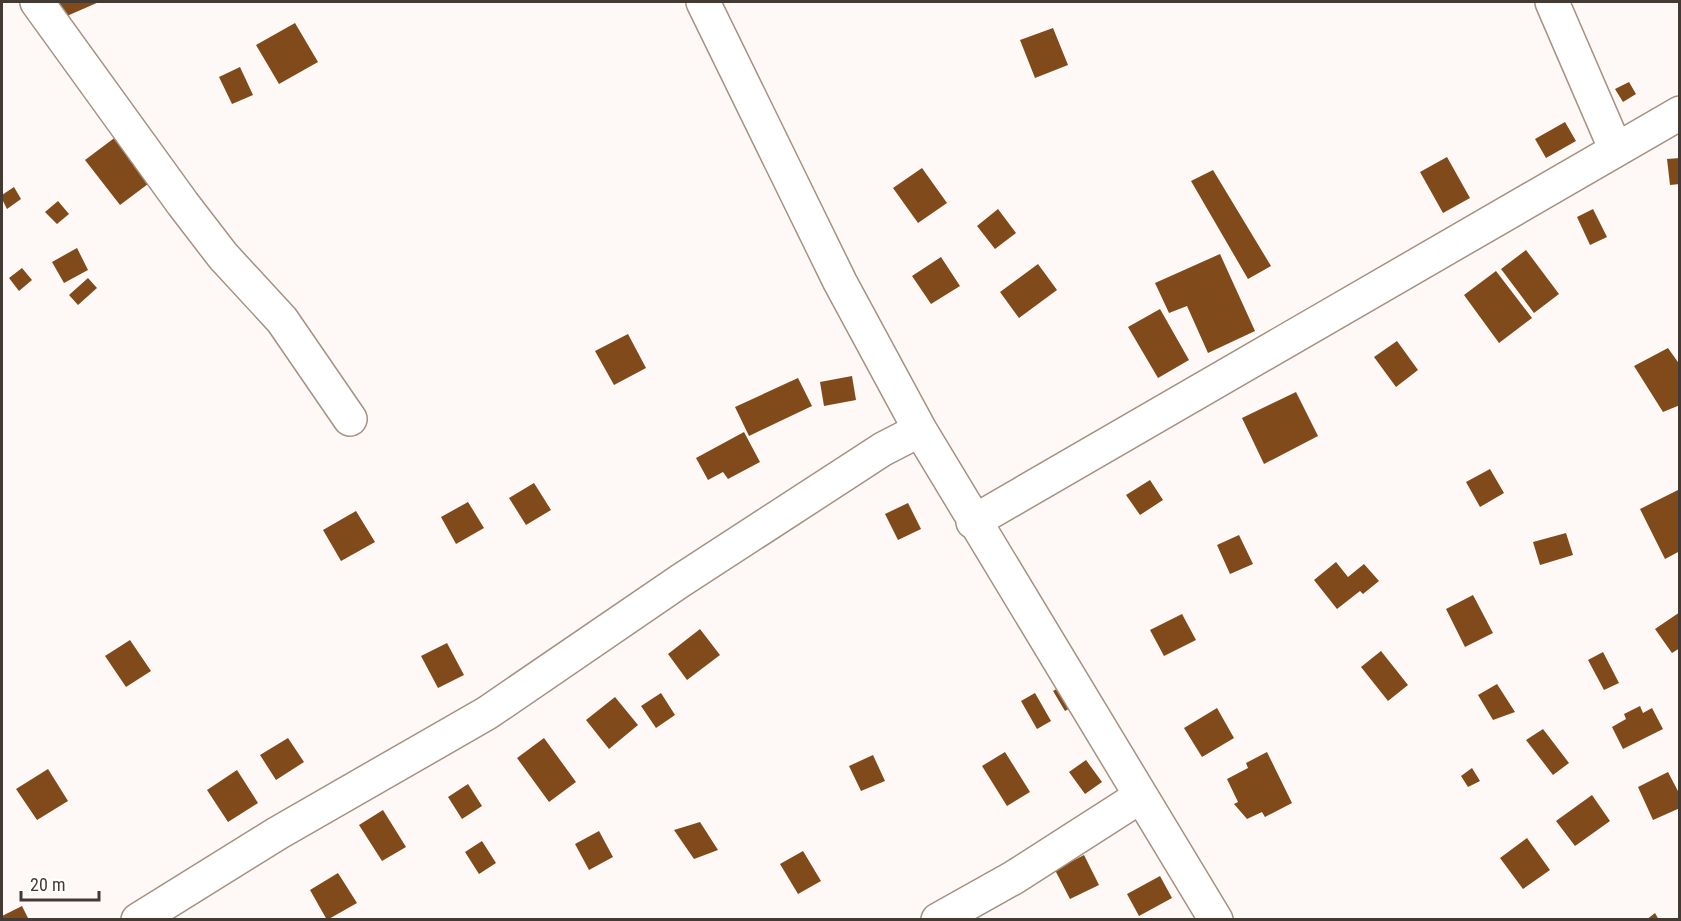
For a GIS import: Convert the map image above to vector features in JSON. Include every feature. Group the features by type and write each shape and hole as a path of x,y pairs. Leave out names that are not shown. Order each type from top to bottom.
{"street":[{"path":"37,2 223,256 282,320 350,419"},
{"path":"703,2 840,282 920,430 973,522 1216,920"},
{"path":"1552,2 1616,150"},
{"path":"973,522 1680,113"},
{"path":"138,920 309,815 487,713 680,581 883,449 920,430"},
{"path":"938,920 1013,878 1141,796"}],"building":[{"path":"52,2 99,2 60,19"},
{"path":"295,23 318,62 279,84 256,45"},
{"path":"1053,28 1068,65 1035,78 1020,40"},
{"path":"240,67 253,95 232,104 219,77"},
{"path":"1629,82 1636,94 1623,102 1615,89"},
{"path":"1565,122 1576,141 1546,158 1535,139"},
{"path":"117,136 152,181 120,205 85,160"},
{"path":"1447,157 1470,198 1443,213 1420,172"},
{"path":"1680,158 1680,184 1670,185 1667,159"},
{"path":"922,168 947,203 918,223 893,188"},
{"path":"1213,170 1271,266 1248,279 1191,181"},
{"path":"14,187 21,199 7,209 2,195"},
{"path":"58,201 69,214 57,224 45,212"},
{"path":"998,209 1016,233 995,249 977,226"},
{"path":"1593,209 1607,237 1590,245 1577,217"},
{"path":"77,248 88,270 64,283 52,262"},
{"path":"1526,250 1559,294 1534,313 1501,269"},
{"path":"1220,254 1255,331 1208,353 1187,306 1169,313 1155,283"},
{"path":"941,257 960,286 931,304 912,276"},
{"path":"1038,264 1057,290 1019,318 1000,292"},
{"path":"22,268 32,280 19,291 9,278"},
{"path":"1496,271 1532,318 1499,343 1464,295"},
{"path":"88,278 97,288 78,305 69,295"},
{"path":"1160,309 1189,360 1158,378 1128,327"},
{"path":"628,334 646,368 614,385 595,351"},
{"path":"1397,341 1418,370 1396,387 1374,357"},
{"path":"1668,348 1680,365 1680,405 1663,412 1634,366"},
{"path":"852,376 856,400 824,406 820,382"},
{"path":"798,378 812,406 749,436 735,407"},
{"path":"1296,392 1318,436 1264,464 1242,418"},
{"path":"744,432 760,462 728,479 723,472 708,480 696,458"},
{"path":"1490,469 1504,493 1480,507 1466,482"},
{"path":"1150,480 1163,500 1140,515 1126,495"},
{"path":"534,483 551,510 526,525 509,498"},
{"path":"1678,490 1680,551 1665,559 1640,509"},
{"path":"468,502 484,528 456,544 441,517"},
{"path":"908,503 921,529 898,540 885,514"},
{"path":"356,511 375,542 341,561 323,530"},
{"path":"1566,533 1573,555 1540,565 1533,542"},
{"path":"1239,535 1253,564 1230,574 1217,545"},
{"path":"1336,562 1348,577 1364,564 1379,581 1363,594 1360,591 1337,609 1314,580"},
{"path":"1473,595 1493,633 1465,647 1446,609"},
{"path":"1680,612 1680,648 1672,653 1655,629"},
{"path":"1182,614 1196,640 1164,656 1150,630"},
{"path":"700,629 720,655 687,680 668,654"},
{"path":"130,640 151,671 126,687 105,656"},
{"path":"447,643 464,675 438,688 421,656"},
{"path":"1381,651 1408,685 1388,701 1361,667"},
{"path":"1603,652 1619,683 1604,690 1588,660"},
{"path":"1065,684 1077,704 1065,711 1053,691"},
{"path":"1497,684 1515,712 1493,720 1478,695"},
{"path":"661,693 675,715 656,728 641,706"},
{"path":"1035,693 1051,721 1037,729 1021,701"},
{"path":"615,697 638,725 609,749 586,720"},
{"path":"1640,706 1643,713 1652,708 1663,729 1623,749 1612,727 1626,719 1624,714"},
{"path":"1217,708 1234,738 1202,757 1184,728"},
{"path":"1543,729 1569,763 1553,775 1526,740"},
{"path":"288,738 304,762 276,780 260,755"},
{"path":"544,738 576,782 549,802 517,758"},
{"path":"1005,752 1030,792 1007,806 982,766"},
{"path":"1267,752 1292,803 1265,817 1262,812 1247,819 1234,804 1238,802 1227,779 1248,768 1246,763"},
{"path":"873,755 885,781 861,791 849,766"},
{"path":"1086,760 1102,782 1085,794 1069,772"},
{"path":"1472,768 1480,781 1468,787 1461,776"},
{"path":"48,769 68,801 37,820 16,789"},
{"path":"237,770 258,803 228,822 207,790"},
{"path":"1668,772 1680,795 1680,808 1653,820 1638,787"},
{"path":"468,784 482,806 462,819 448,797"},
{"path":"1592,795 1610,821 1575,846 1556,821"},
{"path":"383,810 406,847 382,861 359,825"},
{"path":"700,822 718,850 694,859 674,830"},
{"path":"599,831 613,857 589,870 575,844"},
{"path":"1527,838 1550,870 1523,889 1500,858"},
{"path":"482,841 496,863 479,874 465,852"},
{"path":"803,851 821,881 798,894 780,864"},
{"path":"1084,855 1099,885 1070,899 1055,870"},
{"path":"338,873 357,903 327,920 310,890"},
{"path":"1160,876 1172,898 1139,916 1127,894"},
{"path":"22,906 29,920 2,920 2,916"},
{"path":"1655,913 1659,920 1646,920"}]}
